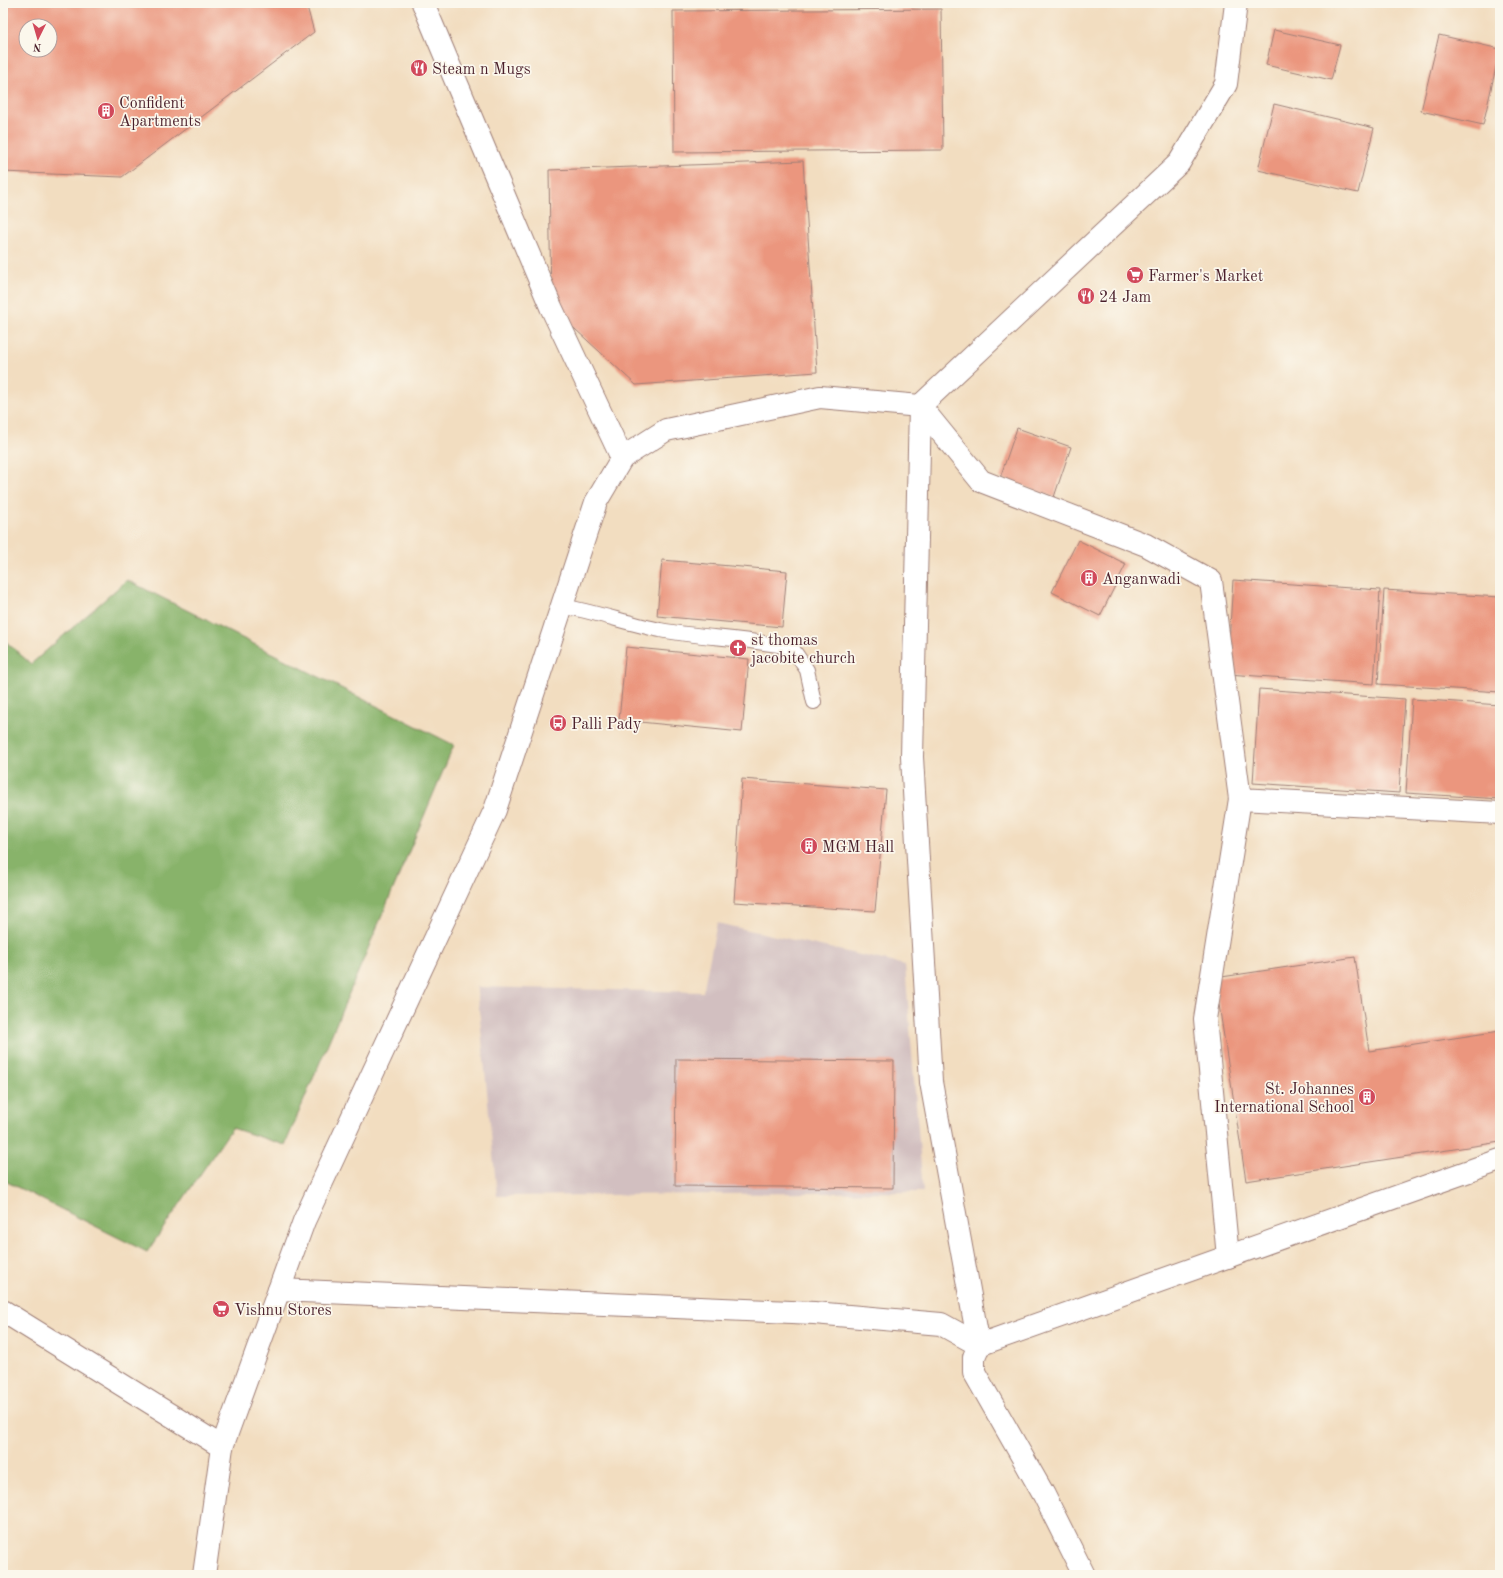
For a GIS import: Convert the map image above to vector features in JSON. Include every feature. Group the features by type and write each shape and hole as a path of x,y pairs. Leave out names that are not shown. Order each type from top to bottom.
{"street":[{"path":"423,3 551,307 622,458"},
{"path":"1084,1575 1044,1495 974,1372 974,1357 979,1345 931,1082 912,757 920,406 1180,163 1226,84 1236,3"},
{"path":"204,1575 222,1447 304,1221 495,810 596,502 622,458 666,430 820,397 920,406 980,480 1146,545 1211,581 1240,799 1205,1019 1228,1256"},
{"path":"1240,799 1500,813"},
{"path":"279,1290 814,1313 894,1319 941,1324 979,1345 1500,1160"},
{"path":"3,1311 222,1447"}],"lane":[{"path":"562,606 590,611 659,630 764,641 792,648 807,670 814,702"}],"shaded area":[{"path":"717,923 905,965 923,1192 497,1196 477,987 703,992"}],"green space":[{"path":"127,580 454,745 285,1145 232,1128 147,1252 3,1180 3,639 31,664"}],"building":[{"name":"Confident Apartments","path":"3,3 306,3 314,32 122,177 3,172"},
{"path":"941,9 943,150 674,152 673,11"},
{"path":"1274,30 1340,45 1331,80 1266,65"},
{"path":"1439,35 1500,49 1483,125 1421,111"},
{"path":"1274,104 1374,128 1358,193 1258,170"},
{"path":"803,161 817,372 636,385 551,307 549,170"},
{"path":"1017,428 1071,447 1054,497 1000,478"},
{"name":"Anganwadi","path":"1078,540 1126,564 1100,616 1052,592"},
{"path":"662,560 787,571 782,627 657,616"},
{"path":"1233,580 1380,590 1374,684 1227,674"},
{"path":"1384,590 1500,597 1500,692 1378,684"},
{"path":"626,647 749,659 742,732 619,720"},
{"path":"1259,689 1405,699 1399,793 1253,783"},
{"path":"1412,699 1500,705 1500,799 1406,793"},
{"name":"MGM Hall","path":"742,779 886,790 875,911 734,902"},
{"name":"St. Johannes International School","path":"1355,957 1369,1051 1500,1031 1500,1142 1246,1181 1215,978"},
{"path":"676,1059 894,1061 893,1188 675,1186"}],"place":[{"name":"Steam n Mugs","path":"419,68"},
{"name":"Confident Apartments","path":"106,111"},
{"name":"Farmer's Market","path":"1135,275"},
{"name":"24 Jam","path":"1086,296"},
{"name":"Anganwadi","path":"1089,578"},
{"name":"st thomas jacobite church","path":"738,648"},
{"name":"Palli Pady","path":"558,723"},
{"name":"MGM Hall","path":"809,846"},
{"name":"St. Johannes International School","path":"1367,1097"},
{"name":"Vishnu Stores","path":"221,1309"}]}
